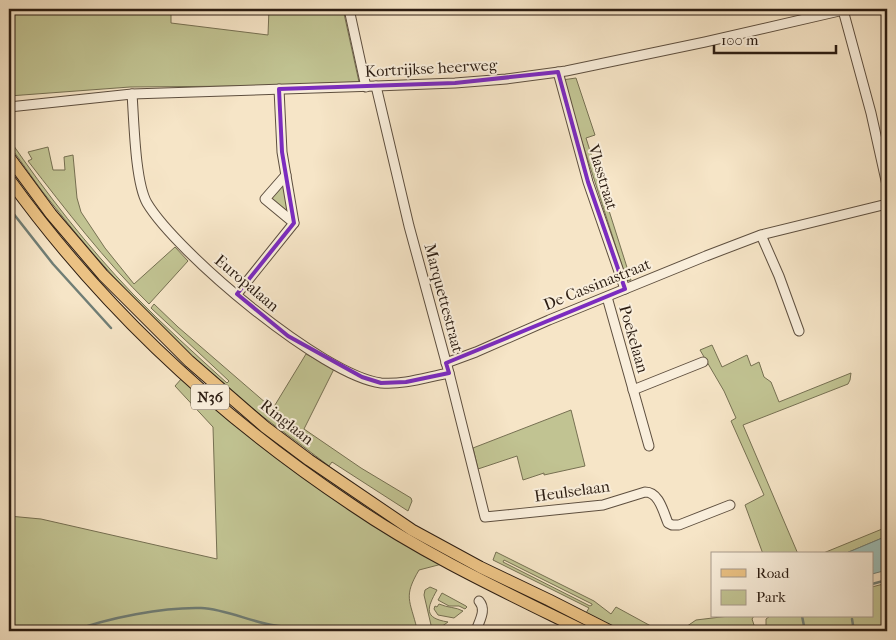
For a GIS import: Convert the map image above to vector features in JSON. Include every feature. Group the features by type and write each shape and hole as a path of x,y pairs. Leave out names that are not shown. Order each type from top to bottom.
{"main road":[{"name":"Ringlaan","path":"9,157 51,214 110,281 189,361 265,427 309,460 412,530 480,567 610,631"},
{"name":"Ringlaan","path":"9,179 66,253 117,309 150,343 248,429 352,506 408,540 492,586 584,631"}],"street":[{"path":"349,9 366,87"},
{"path":"846,9 887,185"},
{"name":"Kortrijkse heerweg","path":"9,107 132,94 455,83 558,72 714,40 846,9"},
{"name":"Vlasstraat","path":"558,72 588,182 625,289"},
{"name":"Marquettestraat","path":"376,86 409,226 449,373 485,517"},
{"path":"237,294 294,223 282,152 279,89"},
{"name":"Europalaan","path":"132,94 141,185 146,202 194,258 288,336 318,355 362,378 381,383 406,382 449,373"},
{"path":"286,175 265,199 294,223"},
{"name":"De Cassinastraat","path":"446,363 761,235 887,204"},
{"path":"761,235 779,276 799,331"},
{"name":"Poekelaan","path":"607,297 649,446"},
{"name":"Poekelaan","path":"633,390 703,362"},
{"name":"Heulselaan","path":"485,517 603,505 645,492 651,492 656,495 668,523 679,525 730,505"},
{"path":"476,631 483,612 479,601"}],"highlighted area":[{"path":"558,72 588,182 625,289 446,363 449,373 406,382 381,383 362,377 288,336 237,294 294,223 282,152 279,89 455,83"}],"green space":[{"path":"9,9 171,9 171,23 268,35 269,9 343,9 359,82 248,86 130,87 9,96"},
{"path":"576,78 595,135 586,138 631,280 627,281 562,80"},
{"path":"9,139 68,219 99,257 156,317 227,383 229,381 151,308 154,304 274,410 275,405 306,354 334,369 304,429 361,468 411,498 412,501 408,511 332,462 329,466 249,406 178,343 135,300 73,230 9,145"},
{"path":"48,147 53,170 65,170 64,157 73,155 77,198 81,212 105,248 134,284 175,247 188,261 149,304 101,252 28,161 32,159 28,152"},
{"path":"284,182 289,214 270,197"},
{"path":"712,345 722,367 747,355 751,366 759,362 764,377 771,382 779,402 851,373 848,384 743,425 797,552 762,552 745,505 764,495 731,421 736,418 724,391 700,350"},
{"path":"182,378 442,564 419,570 411,587 409,593 410,605 419,631 9,631 9,516 41,519 217,559 213,427 175,386"},
{"path":"571,410 585,466 544,475 544,473 523,480 517,456 478,469 473,448"},
{"path":"887,527 887,536 849,552 826,552"},
{"path":"496,552 594,601 611,614 616,607 660,631 623,631 586,613 589,608 493,560","holes":["504,560 592,604 590,606 503,562"]},
{"path":"887,583 887,631 766,631 767,618 874,618 874,586"},
{"path":"430,587 437,590 429,607 431,615 434,618 448,622 438,629 431,625 424,595 425,590"},
{"path":"442,593 467,607 465,609 459,606 449,606 438,600"},
{"path":"439,604 463,611 454,618 438,615 434,609"},
{"path":"753,618 756,631 680,631 696,620"}],"water":[{"path":"887,536 887,570 874,573 874,552 849,552"}],"waterway":[{"path":"9,208 53,264 111,328"},
{"path":"874,583 887,580"},
{"path":"73,631 136,614 186,608 210,609 272,625 326,631"},
{"path":"802,618 805,631"},
{"path":"852,619 854,631"},
{"path":"390,631 421,627"}]}
